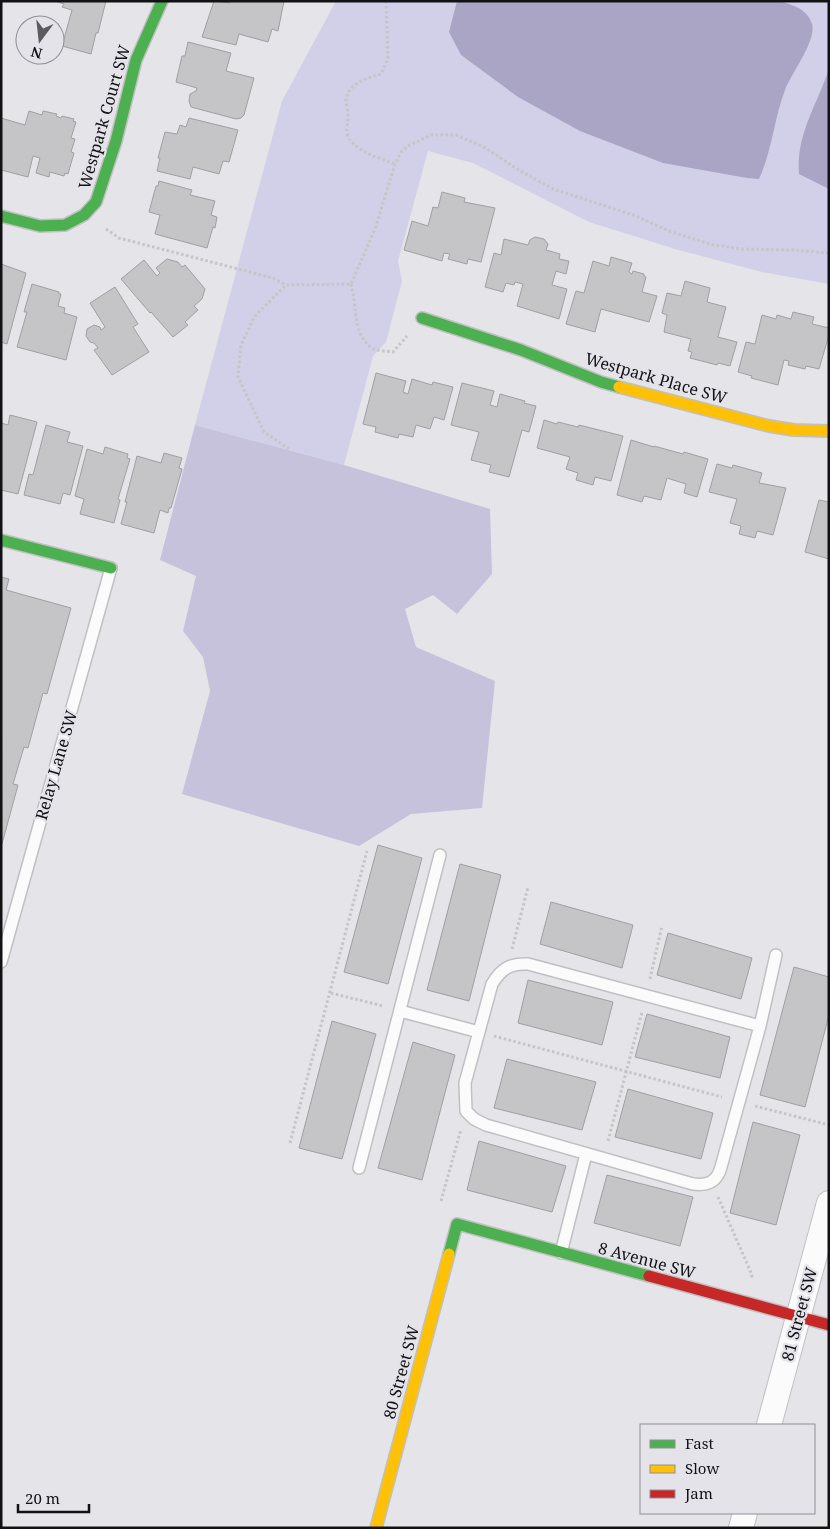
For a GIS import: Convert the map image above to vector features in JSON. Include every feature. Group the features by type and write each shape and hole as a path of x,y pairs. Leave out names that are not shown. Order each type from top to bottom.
{"street":[{"name":"Westpark Court SW","path":"1,216 40,226 65,225 84,215 96,202 116,141 136,60 162,1"},
{"name":"Westpark Place SW","path":"422,318 521,350 601,382 770,426 829,431"},
{"path":"1,540 110,568"},
{"name":"81 Street SW","path":"769,1424 829,1203"},
{"name":"8 Avenue SW","path":"457,1224 829,1325"},
{"name":"80 Street SW","path":"376,1528 457,1224"},
{"path":"741,1528 745,1514"}],"lane":[{"name":"Relay Lane SW","path":"1,962 110,568"},
{"path":"360,1168 440,855"},
{"path":"760,1026 528,964 518,963 507,966 499,973 492,984 465,1083 466,1111 474,1119 486,1125 603,1159 693,1184 703,1186 712,1182 718,1176 739,1102 760,1026 776,955"},
{"path":"400,1011 479,1032"},
{"path":"560,1253 586,1154"}],"path":[{"path":"386,1 388,59 381,74 360,80 351,88 346,100 349,113 347,131 348,140 360,150 395,164"},
{"path":"422,318 393,352 375,349 364,342 351,284 375,229 395,164 401,152 408,146 431,135 456,135 484,147 517,169 553,188 636,216 669,231 709,244 741,249 829,253"},
{"path":"84,215 119,238 272,278 286,285 351,284"},
{"path":"286,285 255,316 242,345 238,377 264,432 290,449"},
{"path":"290,1143 367,851"},
{"path":"507,966 528,886"},
{"path":"603,1159 646,996 662,926"},
{"path":"331,993 400,1011"},
{"path":"479,1032 829,1125"},
{"path":"441,1200 466,1111"},
{"path":"712,1182 752,1275 744,1303"}],"shaded area":[{"path":"336,1 829,1 829,284 762,272 675,249 589,222 473,163 428,151 398,261 402,281 386,342 373,356 344,465 195,425 282,101"},
{"path":"457,1 779,1 794,6 807,14 813,31 807,48 785,90 767,157 759,179 747,178 663,163 580,131 518,97 461,55 449,32"},
{"path":"829,69 829,189 799,174 799,159 808,120"},
{"path":"195,425 344,465 490,509 492,574 457,614 433,595 405,609 416,647 495,681 482,808 411,814 359,846 182,794 210,691 203,657 183,631 196,576 160,560"}],"building":[{"path":"55,1 106,1 91,54 65,47 65,35 72,10 62,7 64,4"},
{"path":"214,1 230,3 230,1 284,1 278,31 272,29 268,42 239,34 236,45 202,37"},
{"path":"188,42 231,53 226,71 254,78 244,115 241,118 236,119 191,107 189,101 190,94 196,91 197,88 176,82 182,56 185,56"},
{"path":"29,111 42,115 43,111 57,114 56,116 74,119 73,121 76,122 71,138 75,139 71,152 74,153 68,174 65,173 64,176 50,172 49,177 36,173 40,158 33,156 28,177 1,170 1,118 25,125"},
{"path":"189,118 238,130 229,162 223,161 219,174 193,167 190,179 157,171 160,158 158,158 165,132 177,134 180,125 186,127"},
{"path":"159,181 192,190 190,195 215,201 211,215 217,217 207,248 155,234 160,215 149,212"},
{"path":"442,192 465,198 464,202 495,208 481,262 468,259 467,264 448,259 450,254 444,253 442,261 404,250 412,221 428,226 433,207 438,208"},
{"path":"535,237 544,239 548,244 546,250 560,254 559,259 569,261 566,274 556,271 552,285 567,289 559,319 517,306 523,284 515,282 514,285 506,283 503,292 485,287 494,253 501,255 504,239 528,245 530,240"},
{"path":"611,257 632,263 629,272 632,274 633,271 644,274 646,277 642,292 657,296 649,322 601,309 595,332 566,324 576,291 584,293 593,261 609,266"},
{"path":"167,259 178,262 182,267 185,265 205,289 202,299 194,306 198,310 185,322 188,325 173,337 121,279 144,260 157,276 160,273 156,268"},
{"path":"1,264 26,273 7,344 1,342"},
{"path":"685,281 710,288 707,302 726,307 718,337 737,342 730,366 718,363 717,365 690,358 692,352 688,351 691,339 664,332 667,315 662,313 667,293 681,296"},
{"path":"32,284 59,292 61,294 58,306 65,308 64,313 77,317 66,360 17,347 27,312 24,312"},
{"path":"115,287 138,324 133,327 149,352 112,375 94,350 98,348 86,336 87,329 94,325 100,327 101,330 105,327 90,303"},
{"path":"793,312 814,317 812,324 829,328 829,335 819,369 806,366 805,369 788,365 789,361 784,360 778,385 751,378 752,376 738,372 746,342 755,344 762,315 776,319 777,315 791,319"},
{"path":"376,373 406,381 403,392 408,394 412,379 432,385 433,382 453,387 444,420 434,417 430,429 416,425 413,437 399,434 398,438 375,432 376,427 363,424"},
{"path":"462,383 494,391 490,405 497,407 500,394 536,406 529,432 522,430 509,477 489,472 491,465 471,460 479,432 451,425"},
{"path":"10,415 37,422 18,494 1,490 1,423 8,425"},
{"path":"544,420 578,427 579,425 623,436 611,481 595,477 593,485 576,480 578,473 566,469 570,457 537,448"},
{"path":"46,425 70,432 67,442 83,446 70,495 63,493 60,504 24,495 29,474 33,475"},
{"path":"631,440 708,459 697,497 684,493 686,484 667,478 661,500 644,496 642,502 617,495"},
{"path":"105,447 128,454 127,458 130,459 118,499 120,500 114,523 80,514 84,499 75,496 87,449 103,454"},
{"path":"164,453 182,458 179,468 182,469 168,513 160,510 154,533 121,524 137,456 161,463"},
{"path":"717,464 732,468 733,465 762,473 759,483 786,488 773,535 757,531 755,538 739,534 741,526 730,523 737,499 709,492"},
{"path":"819,500 829,502 829,559 805,552"},
{"path":"1,577 9,579 6,590 71,608 47,694 43,693 28,748 24,747 13,784 18,785 2,844"},
{"path":"378,845 422,858 388,984 344,972"},
{"path":"460,864 501,875 469,1001 427,990"},
{"path":"551,902 633,925 622,968 540,944"},
{"path":"668,933 752,958 741,999 657,975"},
{"path":"794,967 829,977 829,1015 805,1107 760,1095"},
{"path":"528,980 613,1002 602,1045 518,1023"},
{"path":"647,1014 730,1037 720,1078 635,1057"},
{"path":"332,1021 376,1034 342,1159 299,1148"},
{"path":"413,1042 455,1055 422,1180 378,1168"},
{"path":"507,1059 596,1082 582,1130 494,1108"},
{"path":"628,1089 713,1113 701,1159 615,1137"},
{"path":"753,1122 800,1135 776,1225 730,1213"},
{"path":"479,1141 566,1166 552,1212 467,1190"},
{"path":"607,1175 693,1197 680,1246 594,1223"}],"traffic: fast":[{"path":"1,216 40,226 65,225 84,215 96,202 116,141 136,60 162,1"},
{"path":"422,318 521,350 601,382 619,387"},
{"path":"1,540 111,568"},
{"path":"449,1254 457,1224 649,1276"}],"traffic: slow":[{"path":"619,387 769,426 794,430 829,431"},
{"path":"376,1528 449,1254"}],"traffic: jam":[{"path":"649,1276 829,1325"}]}
